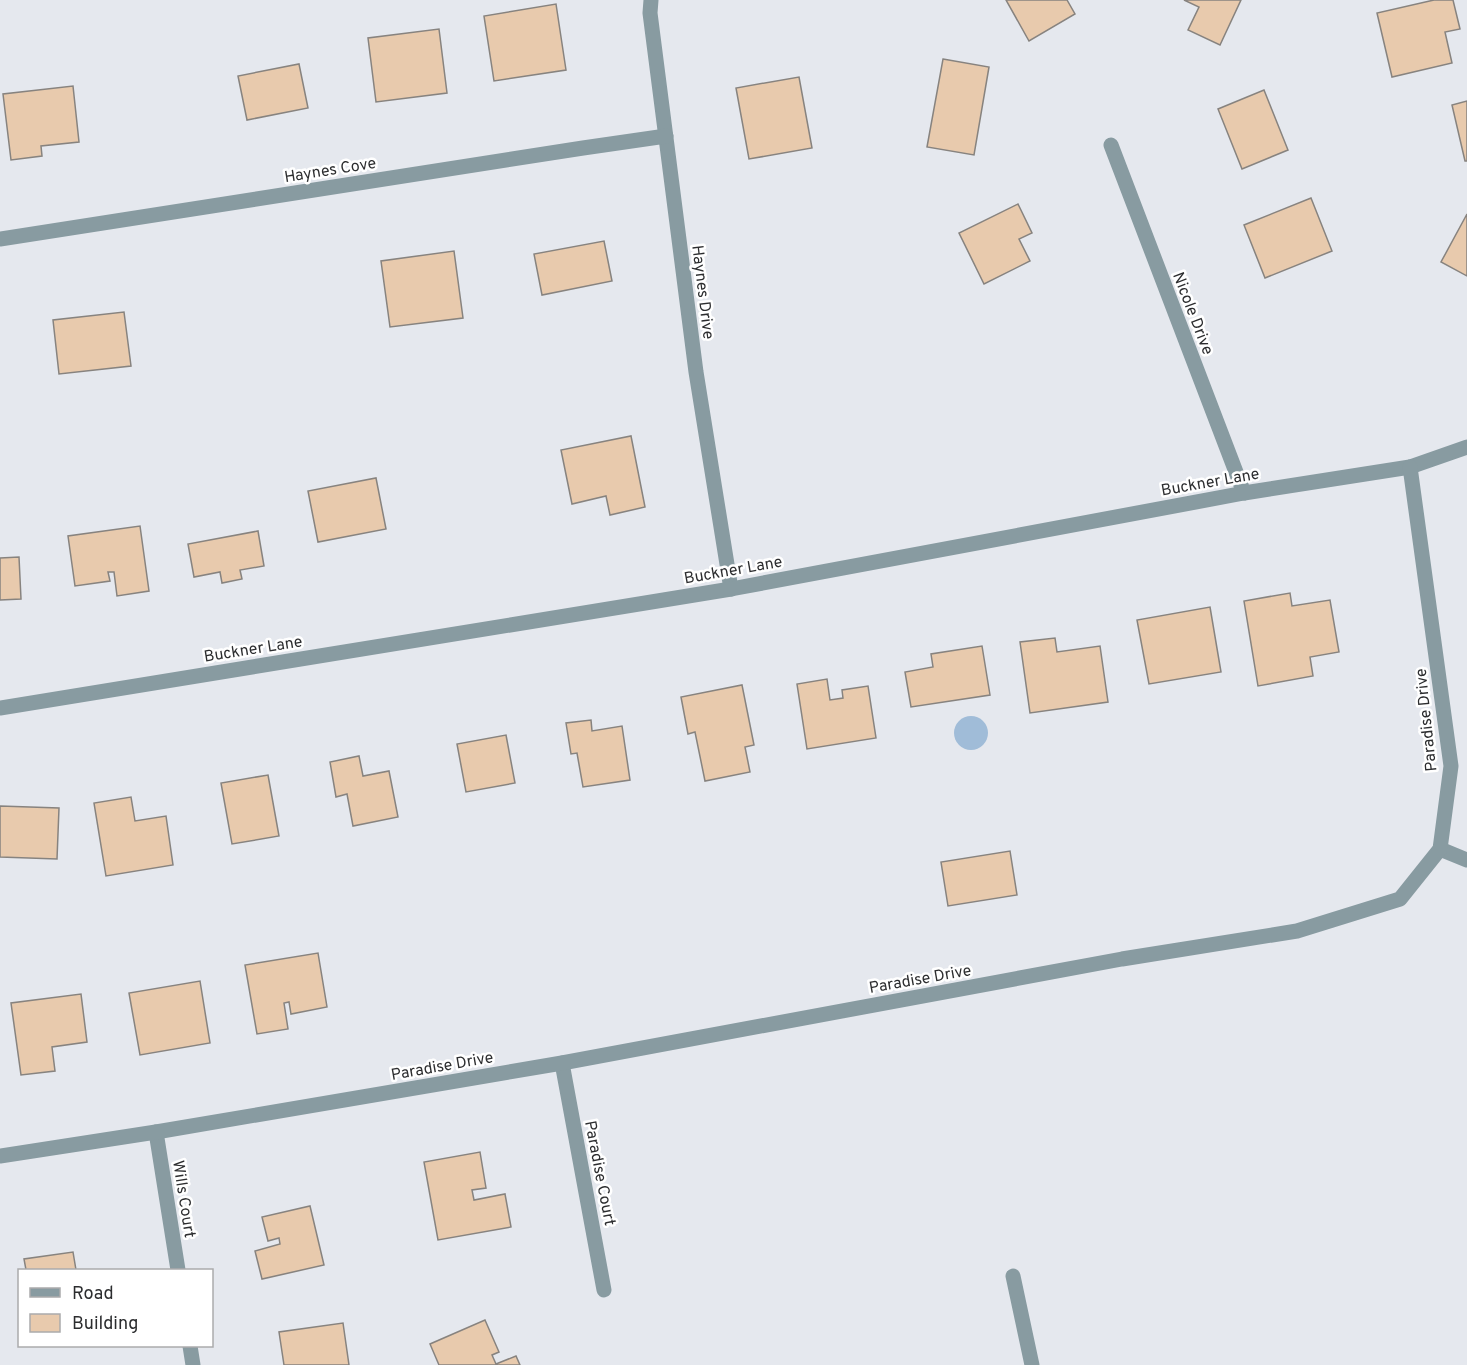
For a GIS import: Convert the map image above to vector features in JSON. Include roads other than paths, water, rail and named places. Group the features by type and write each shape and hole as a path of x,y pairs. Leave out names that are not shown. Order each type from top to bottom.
{"street":[{"name":"Haynes Drive","path":"651,0 650,13 696,372 731,589"},
{"name":"Haynes Cove","path":"0,239 666,136"},
{"name":"Nicole Drive","path":"1111,145 1244,493"},
{"name":"Buckner Lane","path":"0,708 731,589 1244,493 1410,467 1467,447"},
{"name":"Paradise Drive","path":"0,1156 562,1063 1110,962 1298,931 1400,899 1440,849 1451,765 1410,467"},
{"path":"1440,849 1467,860"},
{"name":"Paradise Court","path":"562,1063 604,1290"},
{"name":"Wills Court","path":"156,1132 178,1269"},
{"path":"1013,1276 1032,1365"},
{"path":"190,1347 193,1365"}],"water":[{"path":"971,716 983,721 988,733 983,745 971,750 959,745 954,733 959,721"}]}
